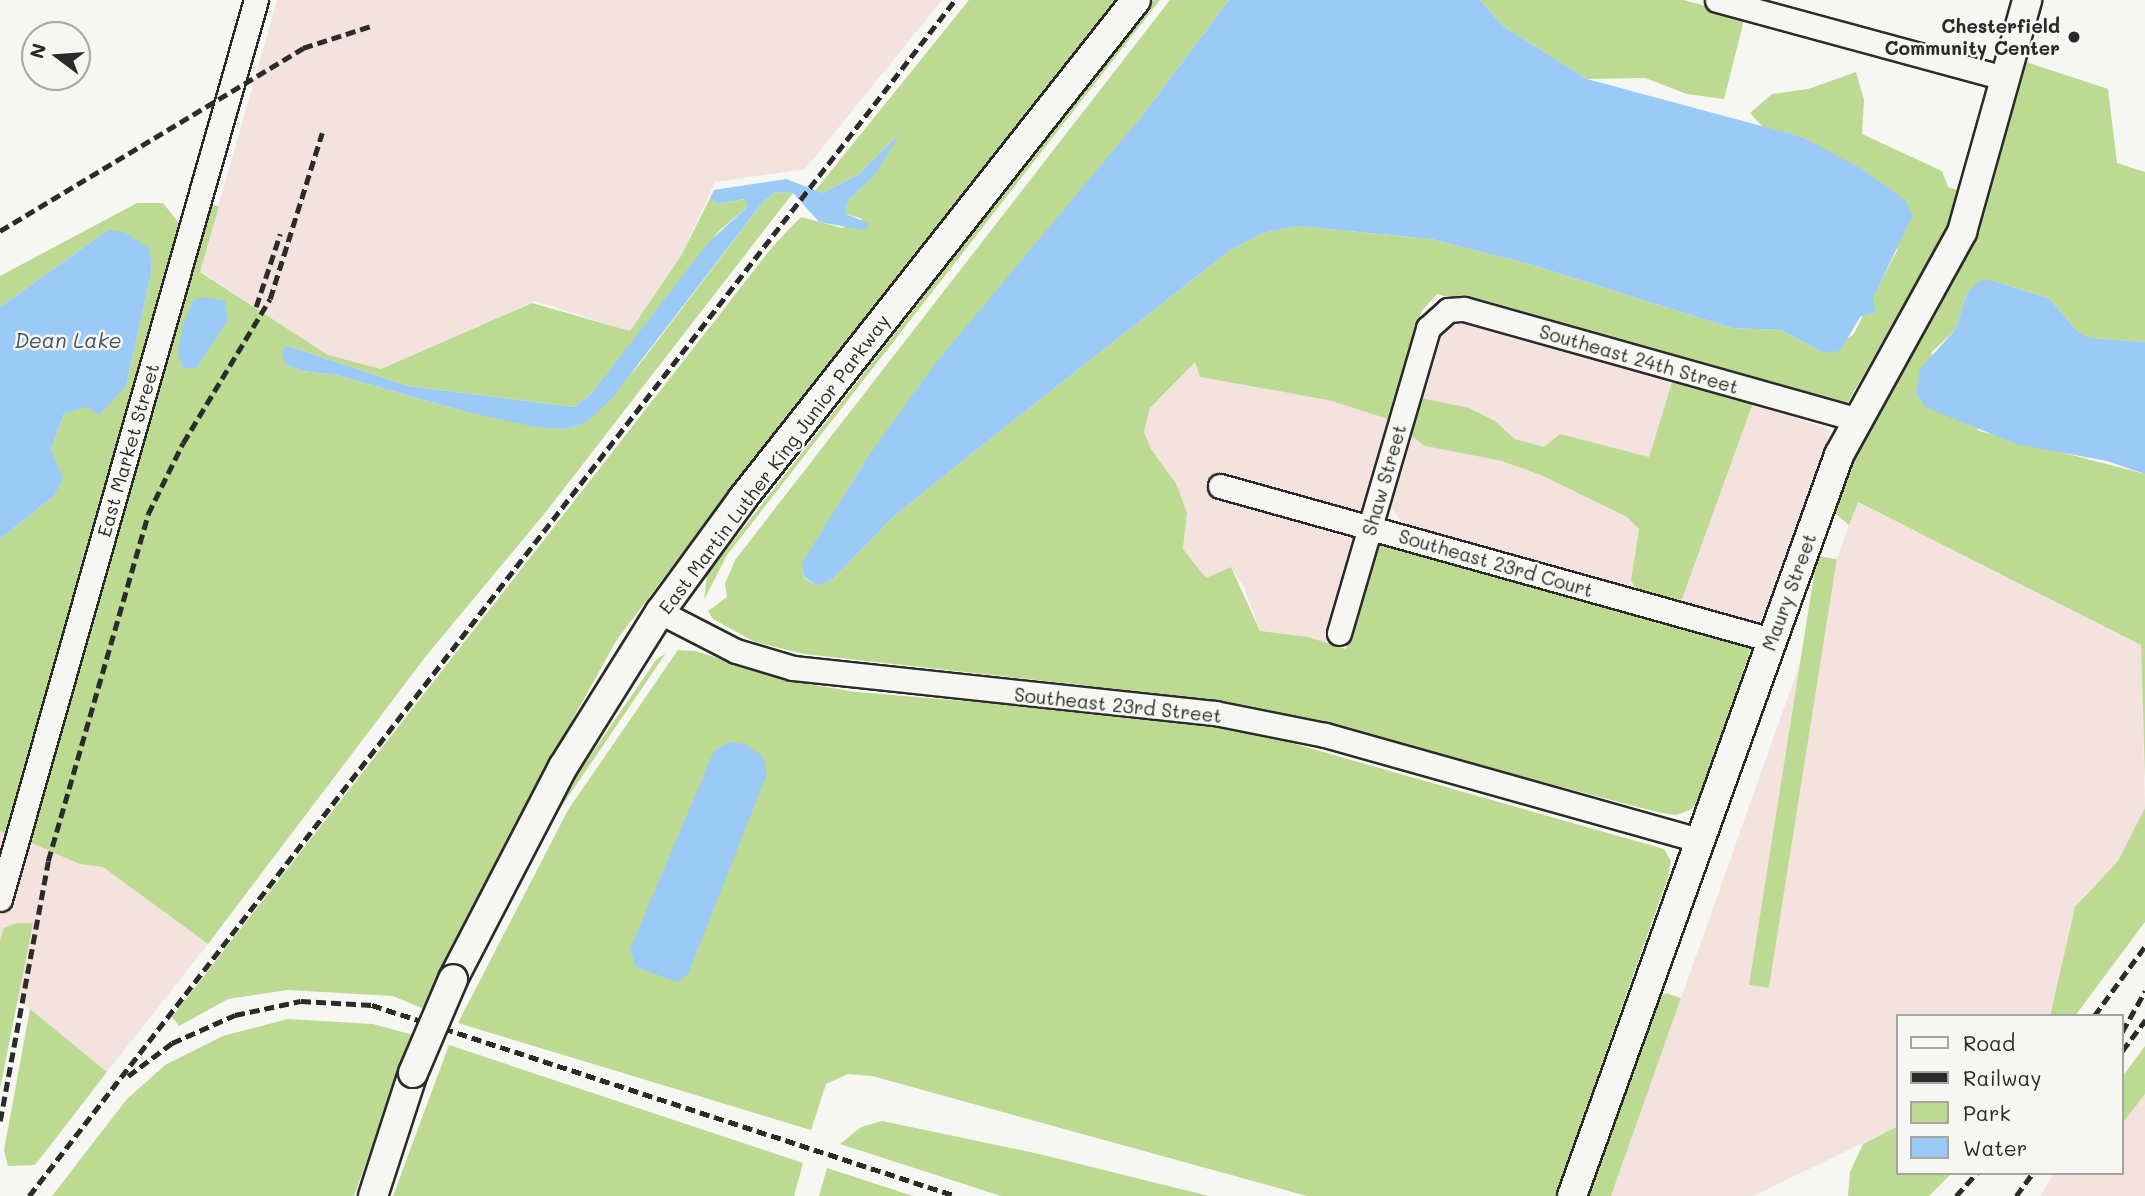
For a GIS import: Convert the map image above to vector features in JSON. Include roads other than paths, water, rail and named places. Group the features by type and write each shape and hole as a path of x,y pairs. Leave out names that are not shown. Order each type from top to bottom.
{"main road":[{"name":"East Martin Luther King Junior Parkway","path":"373,1196 414,1073 453,979 562,767 660,612 743,498 1136,0"},
{"name":"Maury Street","path":"1572,1196 1839,455 1856,419 1962,232 2027,0"}],"street":[{"name":"East Market Street","path":"0,899 256,0"},
{"path":"1717,0 1781,8 2005,78"},
{"name":"Southeast 24th Street","path":"1428,328 1437,316 1464,309 1856,419"},
{"name":"Shaw Street","path":"1339,633 1428,328"},
{"name":"Southeast 23rd Court","path":"1220,486 1772,640"},
{"name":"Southeast 23rd Street","path":"660,612 736,651 793,668 1215,713 1325,736 1699,840"}],"water":[{"path":"1229,0 1480,0 1503,26 1587,79 1802,137 1862,169 1905,200 1913,215 1873,298 1876,312 1860,317 1840,351 1824,353 1781,330 1732,328 1529,264 1431,239 1297,226 1263,233 1229,251 990,439 892,518 833,579 818,586 804,577 802,563 869,455 934,365 1142,116"},
{"path":"900,133 877,172 847,202 846,214 870,224 864,230 819,222 793,193 776,192 763,202 613,397 586,423 565,429 535,427 459,410 336,375 302,371 286,364 282,355 285,345 408,386 574,407 591,394 708,243 748,206 745,199 717,204 710,198 714,190 786,179 823,193 859,174"},
{"name":"Dean Lake","path":"108,230 124,232 149,248 152,270 126,386 99,415 86,407 64,414 51,450 63,478 54,496 0,539 0,307"},
{"path":"1991,280 2050,299 2077,331 2090,338 2145,342 2145,474 2107,461 2016,444 1925,407 1916,393 1920,369 1955,330 1967,293 1979,281"},
{"path":"206,297 225,301 228,320 197,367 183,369 178,353 183,325 193,300"},
{"path":"730,742 744,744 763,756 767,774 688,974 677,982 636,967 630,949 714,751"}],"railway":[{"path":"29,1196 955,0"},
{"path":"0,231 303,48 374,25"},
{"path":"0,1121 48,861 148,514 183,443 270,299 322,133"},
{"path":"256,307 280,234"},
{"path":"2095,1014 2145,946"},
{"path":"2124,1028 2145,991"},
{"path":"128,1076 172,1043 235,1015 301,1001 372,1005 956,1196"},
{"path":"2124,1048 2145,1020"},
{"path":"1956,1196 1975,1175"},
{"path":"2016,1196 2032,1175"}],"place":[{"name":"Chesterfield Community Center","path":"2074,37"}]}
